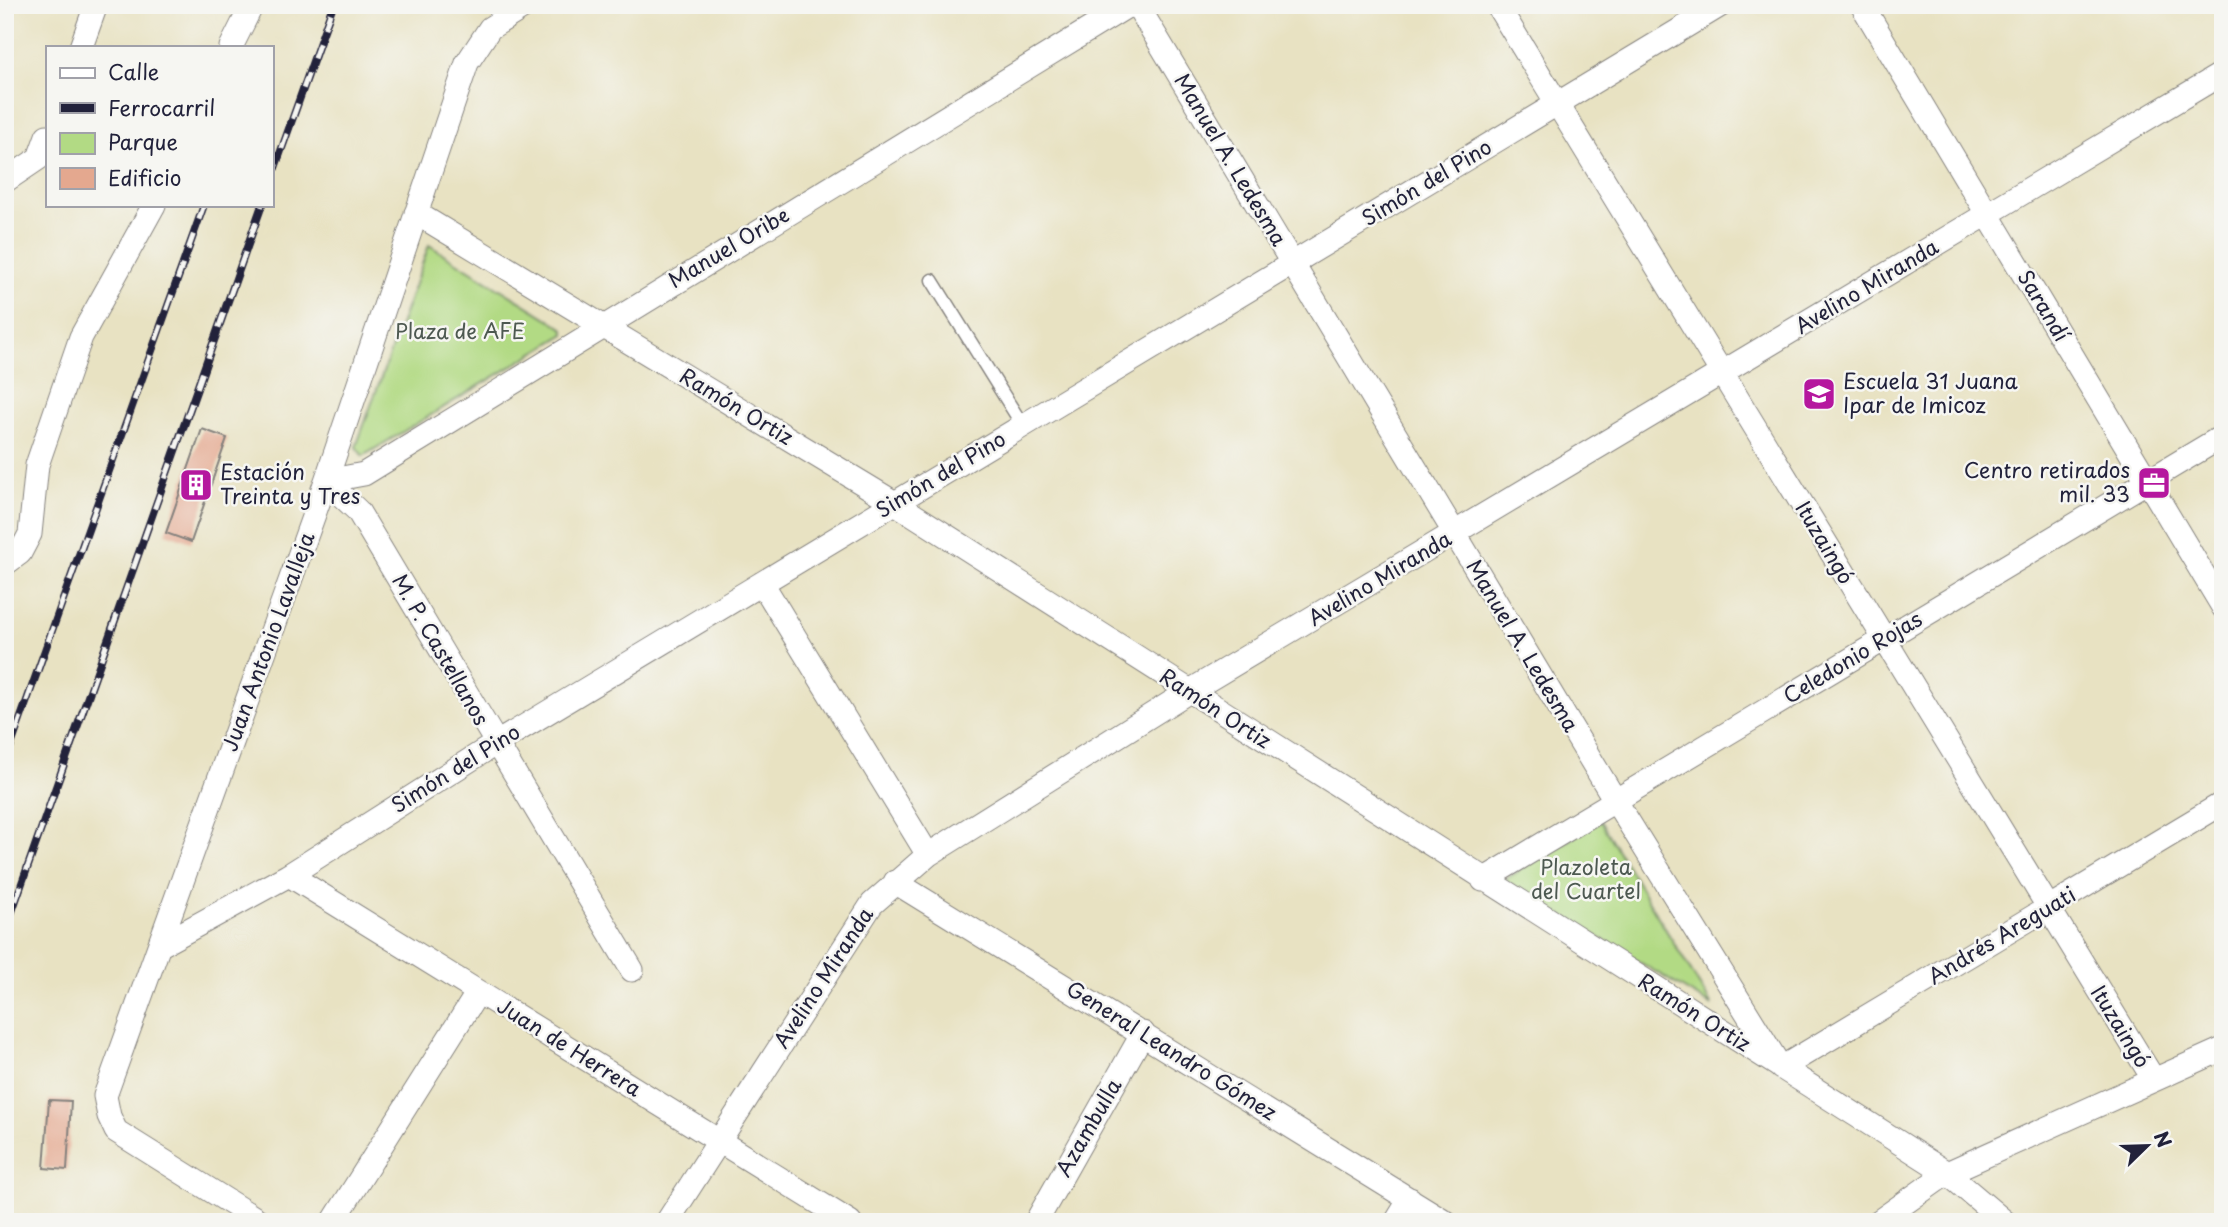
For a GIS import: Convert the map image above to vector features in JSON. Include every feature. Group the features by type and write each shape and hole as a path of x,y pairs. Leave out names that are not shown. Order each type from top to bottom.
{"street":[{"path":"81,46 96,5"},
{"path":"232,46 252,5"},
{"name":"Juan Antonio Lavalleja","path":"261,1222 124,1138 116,1131 108,1116 105,1096 326,481 467,63 490,28 527,5"},
{"name":"Manuel Oribe","path":"326,481 364,474 1129,5"},
{"name":"Manuel A. Ledesma","path":"1137,5 1615,800 1781,1068"},
{"name":"Ituzaingó","path":"1497,5 2046,909 2154,1080"},
{"name":"Simón del Pino","path":"161,945 289,875 495,744 1721,5"},
{"name":"Sarandí","path":"1862,5 2223,607"},
{"name":"Avelino Miranda","path":"667,1222 859,922 872,904 928,855 1188,692 1455,535 2223,73"},
{"path":"10,179 39,158 46,139"},
{"path":"5,564 20,553 30,534 37,465 76,347 153,206"},
{"name":"Ramón Ortiz","path":"416,213 895,503 1483,880 1947,1173 2005,1222"},
{"name":"Celedonio Rojas","path":"1483,880 2223,436"},
{"name":"M. P. Castellanos","path":"326,481 358,511 632,970"},
{"path":"762,583 928,855"},
{"name":"Andrés Areguati","path":"1781,1068 2223,803"},
{"name":"Juan de Herrera","path":"289,875 850,1222"},
{"name":"General Leandro Gómez","path":"895,883 1143,1033 1446,1222"},
{"path":"332,1222 478,992"},
{"name":"Azambulla","path":"1035,1222 1143,1033"},
{"path":"1878,1222 1947,1173 2223,1049"},
{"path":"1396,1222 1410,1199"}],"lane":[{"path":"932,280 1023,426"}],"green space":[{"name":"Plaza de AFE","path":"429,245 563,328 565,334 363,456 356,447"},
{"name":"Plazoleta del Cuartel","path":"1600,821 1712,1006 1504,880"}],"building":[{"name":"Estación Treinta y Tres","path":"202,429 227,438 191,542 166,533"},
{"path":"49,1100 71,1101 67,1170 44,1168"}],"railway":[{"path":"273,173 333,5"},
{"path":"5,762 204,206"},
{"path":"5,931 262,206"}],"place":[{"name":"Escuela 31 Juana Ipar de Imicoz","path":"1819,394"},
{"name":"Centro retirados mil. 33","path":"2154,483"},
{"name":"Estación Treinta y Tres","path":"196,485"}]}
